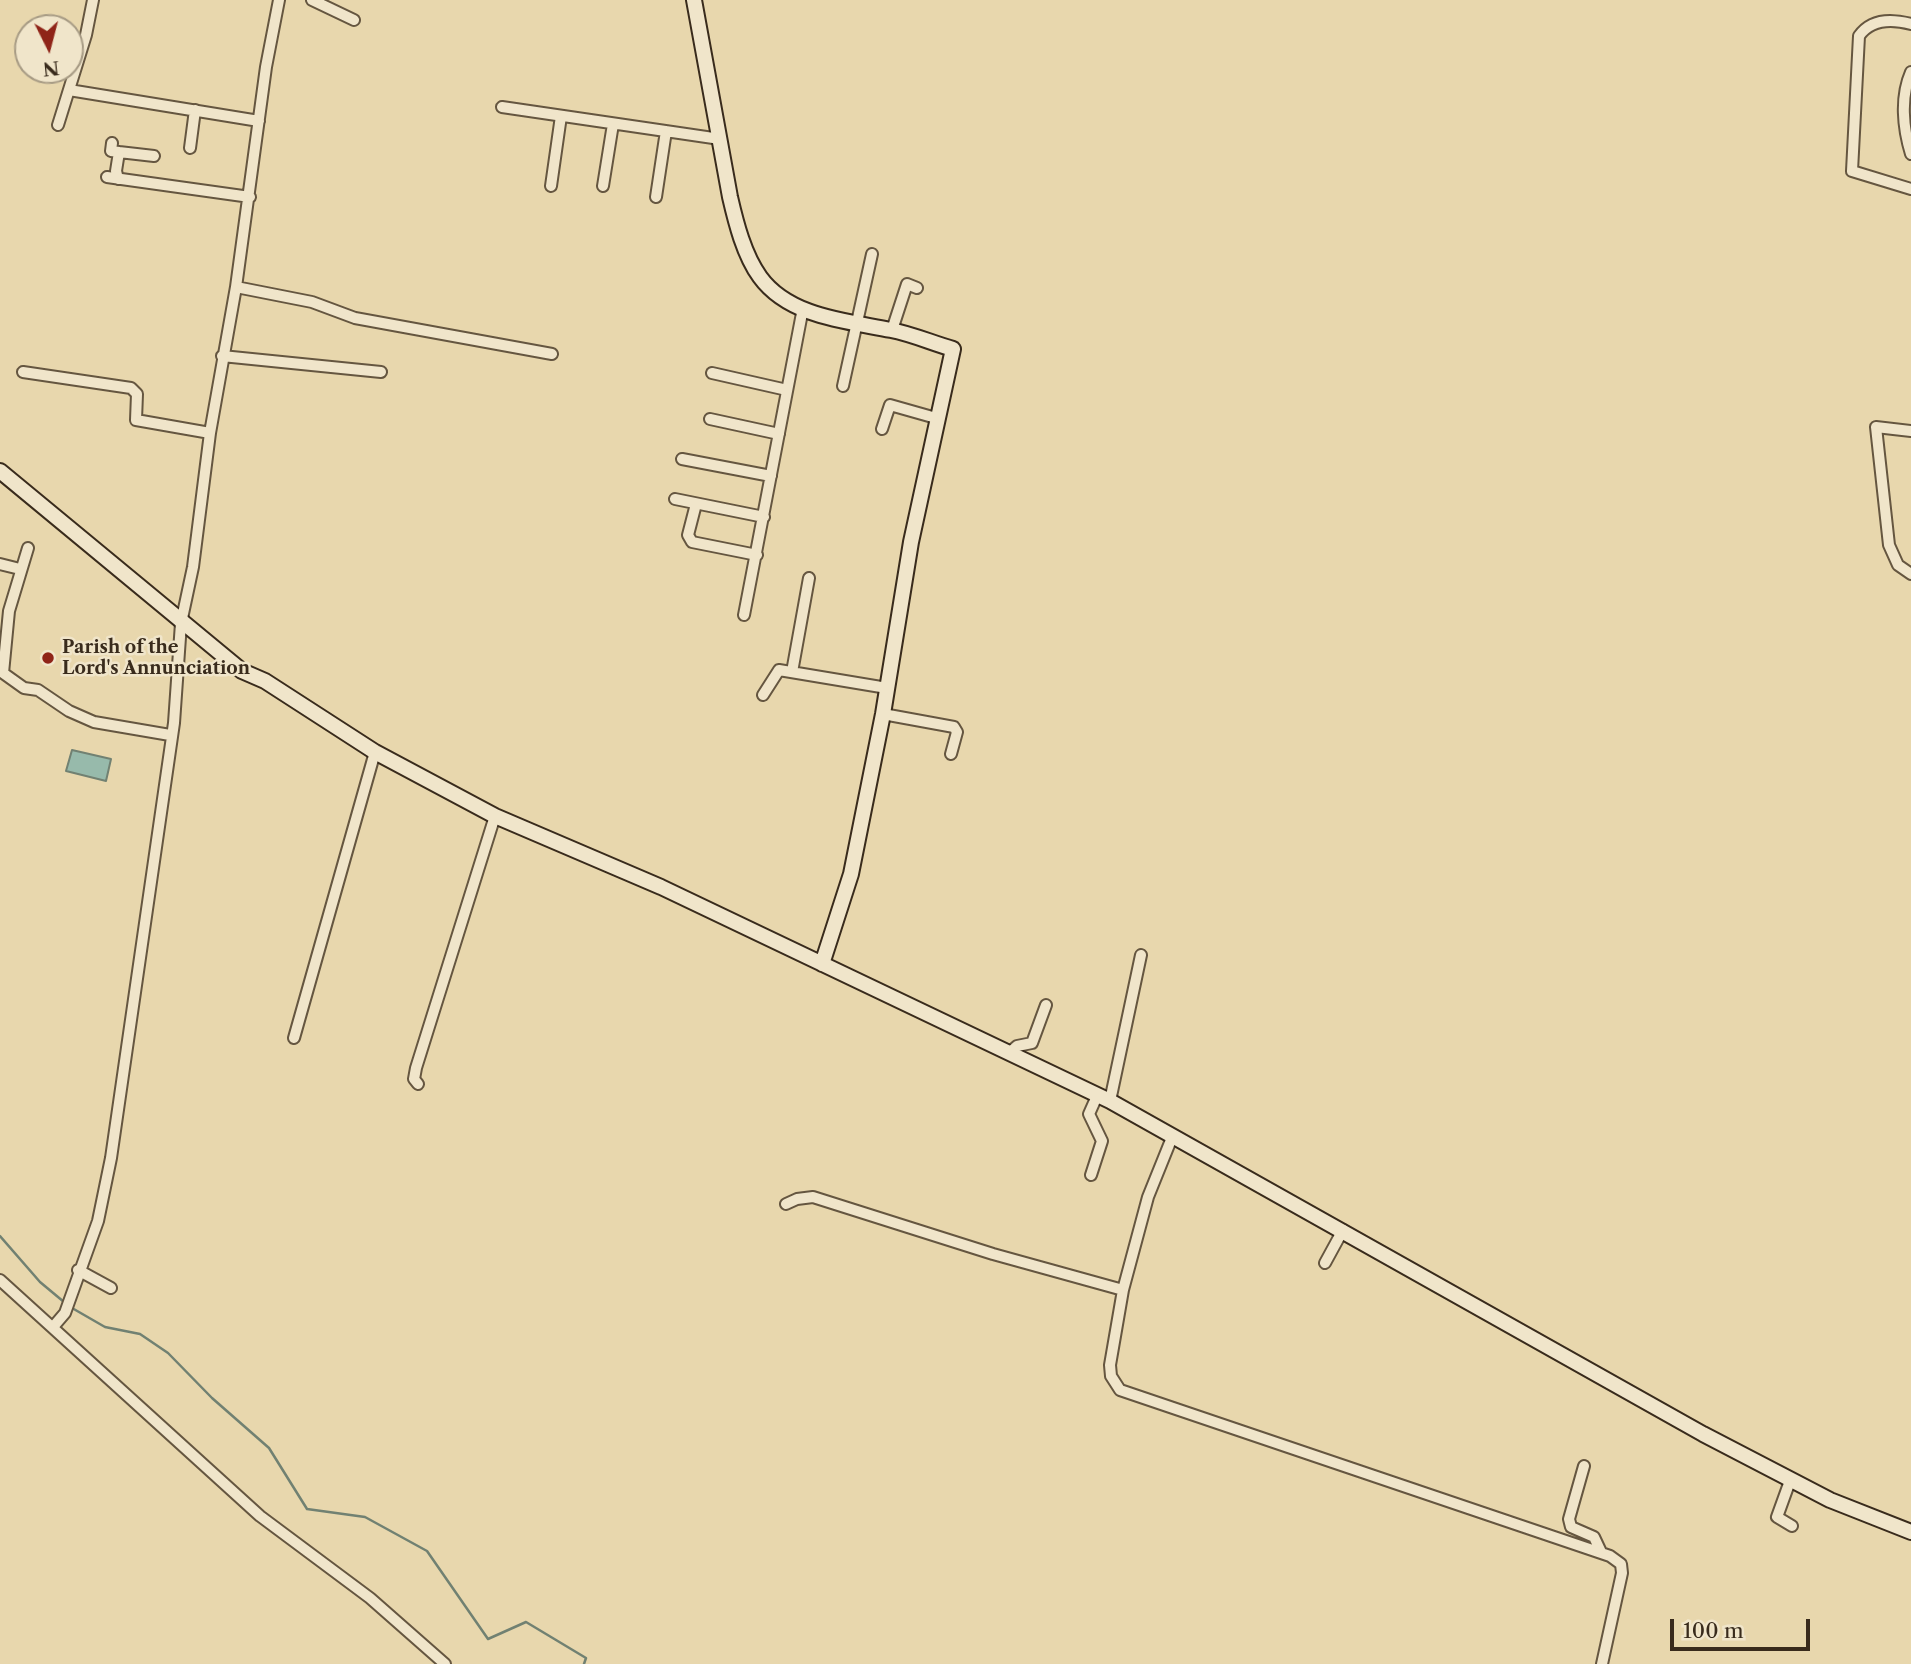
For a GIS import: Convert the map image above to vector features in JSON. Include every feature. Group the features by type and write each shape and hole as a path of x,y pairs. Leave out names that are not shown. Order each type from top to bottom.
{"main road":[{"path":"694,0 737,225 759,276 778,296 803,308 856,324 892,330 953,349 911,542 883,714 851,874 822,964"},
{"path":"0,471 242,671 265,681 375,752 495,816 660,887 1103,1099 1173,1135 1564,1357 1790,1481 1911,1532"}],"street":[{"path":"58,125 93,0"},
{"path":"53,1327 65,1313 70,1291 98,1221 111,1158 170,735 181,623 193,567 210,433 236,287 279,0"},
{"path":"312,0 354,20"},
{"path":"1911,24 1900,21 1871,24 1859,36 1852,171 1911,189"},
{"path":"1911,72 1905,90 1904,106 1911,154"},
{"path":"69,90 259,121"},
{"path":"502,107 720,139"},
{"path":"190,148 195,110"},
{"path":"551,186 561,116"},
{"path":"603,186 613,124"},
{"path":"656,197 666,131"},
{"path":"154,156 116,148 116,171 113,178 250,197"},
{"path":"843,386 872,254"},
{"path":"892,330 907,284 917,288"},
{"path":"236,287 312,302 355,318 552,354"},
{"path":"744,615 803,308"},
{"path":"222,356 381,372"},
{"path":"23,372 131,388 137,394 136,420 210,433"},
{"path":"712,373 787,390"},
{"path":"882,429 890,405 936,418"},
{"path":"709,419 779,434"},
{"path":"1911,431 1876,427 1889,545 1898,565 1911,574"},
{"path":"682,459 771,476"},
{"path":"675,499 764,517"},
{"path":"696,504 688,535 692,542 757,555"},
{"path":"28,548 9,611 3,673 24,688 38,690 69,711 94,722 170,735"},
{"path":"0,564 20,569"},
{"path":"792,672 809,578"},
{"path":"763,695 779,670 887,688"},
{"path":"883,714 954,727 957,732 951,754"},
{"path":"294,1038 375,752"},
{"path":"418,1084 414,1079 416,1068 495,816"},
{"path":"1091,1175 1101,1146 1101,1136 1089,1114 1103,1099 1142,955"},
{"path":"1009,1053 1013,1048 1032,1042 1046,1005"},
{"path":"1173,1135 1148,1197 1123,1290 1110,1365 1111,1376 1120,1390 1601,1552 1621,1564 1622,1573 1602,1664"},
{"path":"786,1204 813,1197 993,1255 1123,1290"},
{"path":"1325,1263 1343,1230"},
{"path":"78,1270 111,1288"},
{"path":"0,1280 260,1516 370,1598 445,1664"},
{"path":"1584,1466 1569,1519 1571,1527 1594,1536 1601,1552"},
{"path":"1790,1481 1777,1517 1792,1526"}],"shaded area":[{"path":"72,750 111,759 106,781 66,771"}],"waterway":[{"path":"0,1236 40,1282 64,1302"},
{"path":"72,1308 105,1327 140,1334 168,1353 212,1398 269,1448 307,1509 365,1517 427,1551 488,1639 526,1622 586,1658 584,1664"}],"place":[{"name":"Parish of the Lord's Annunciation","path":"48,658"}]}
